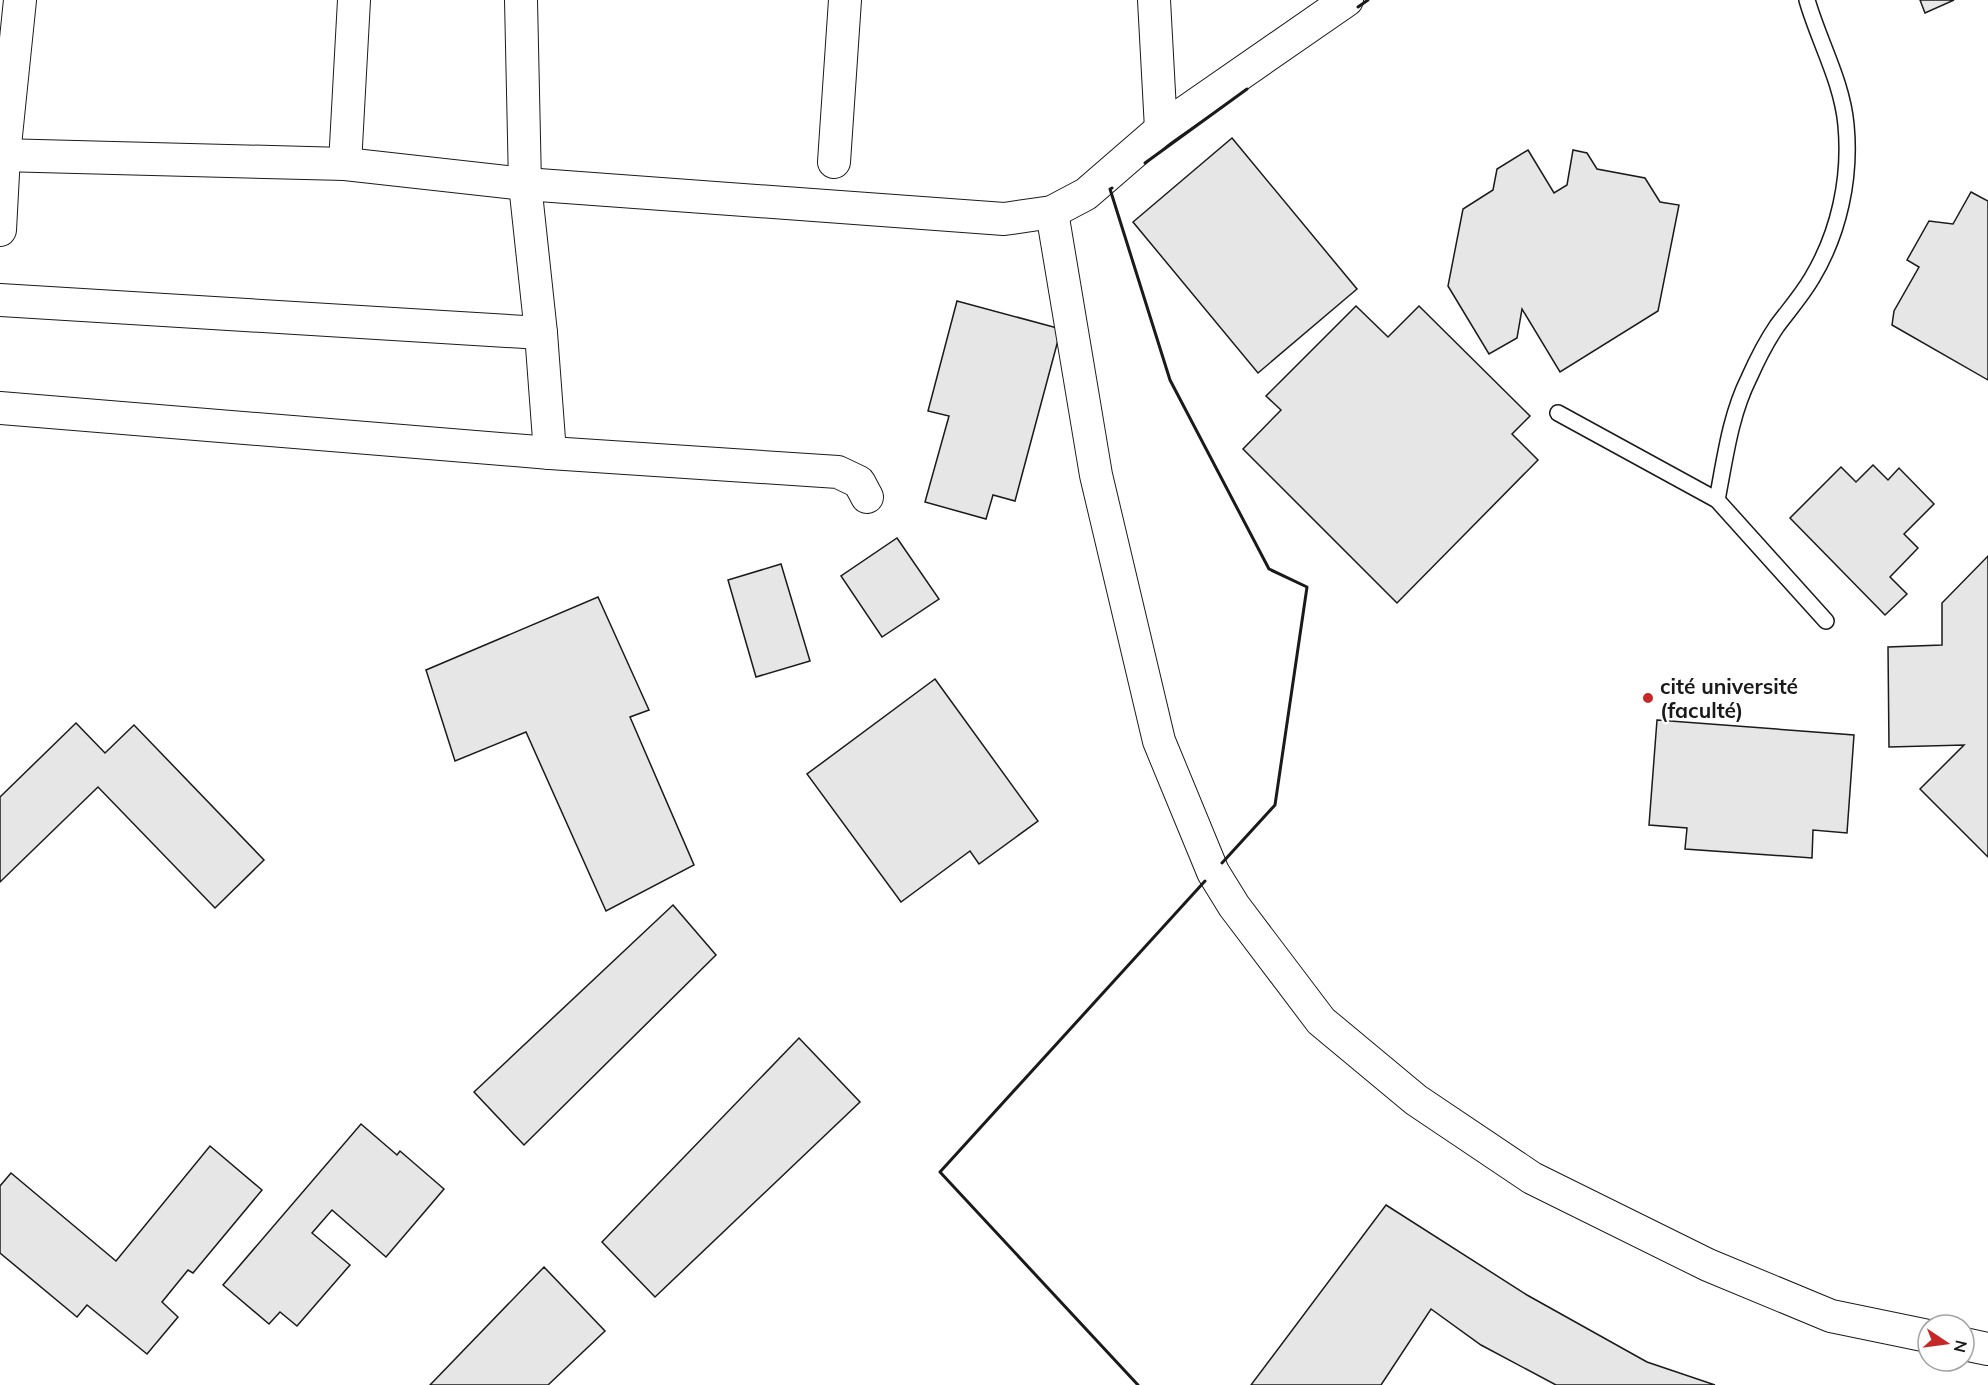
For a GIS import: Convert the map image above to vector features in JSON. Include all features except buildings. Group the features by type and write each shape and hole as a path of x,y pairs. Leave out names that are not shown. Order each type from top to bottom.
{"street":[{"path":"0,230 2,155 20,0"},
{"path":"345,164 354,0"},
{"path":"521,0 525,184 542,333 550,453"},
{"path":"834,162 845,0"},
{"path":"1154,0 1161,129"},
{"path":"2,155 345,164 525,184 1004,219 1052,212 1086,194 1161,129 1347,0"},
{"path":"1052,212 1096,475 1159,741 1213,872 1234,906 1321,1021 1416,1100 1532,1178 1708,1264 1831,1316 1916,1334"},
{"path":"0,300 542,333"},
{"path":"0,408 550,453 838,472 859,482 867,497"}],"lane":[{"path":"1717,500 1734,416 1748,380 1775,329 1812,278 1827,249 1838,218 1845,186 1847,144 1841,95 1833,67 1807,0"},
{"path":"1558,413 1717,500 1826,621"}],"wall":[{"path":"1358,7 1368,0"},
{"path":"1145,163 1247,89"},
{"path":"1112,188 1110,189 1170,380 1269,569 1307,587 1275,805 1222,863"},
{"path":"1138,1385 940,1172 1205,881"}],"place":[{"name":"cité université (faculté)","path":"1648,698"}]}
